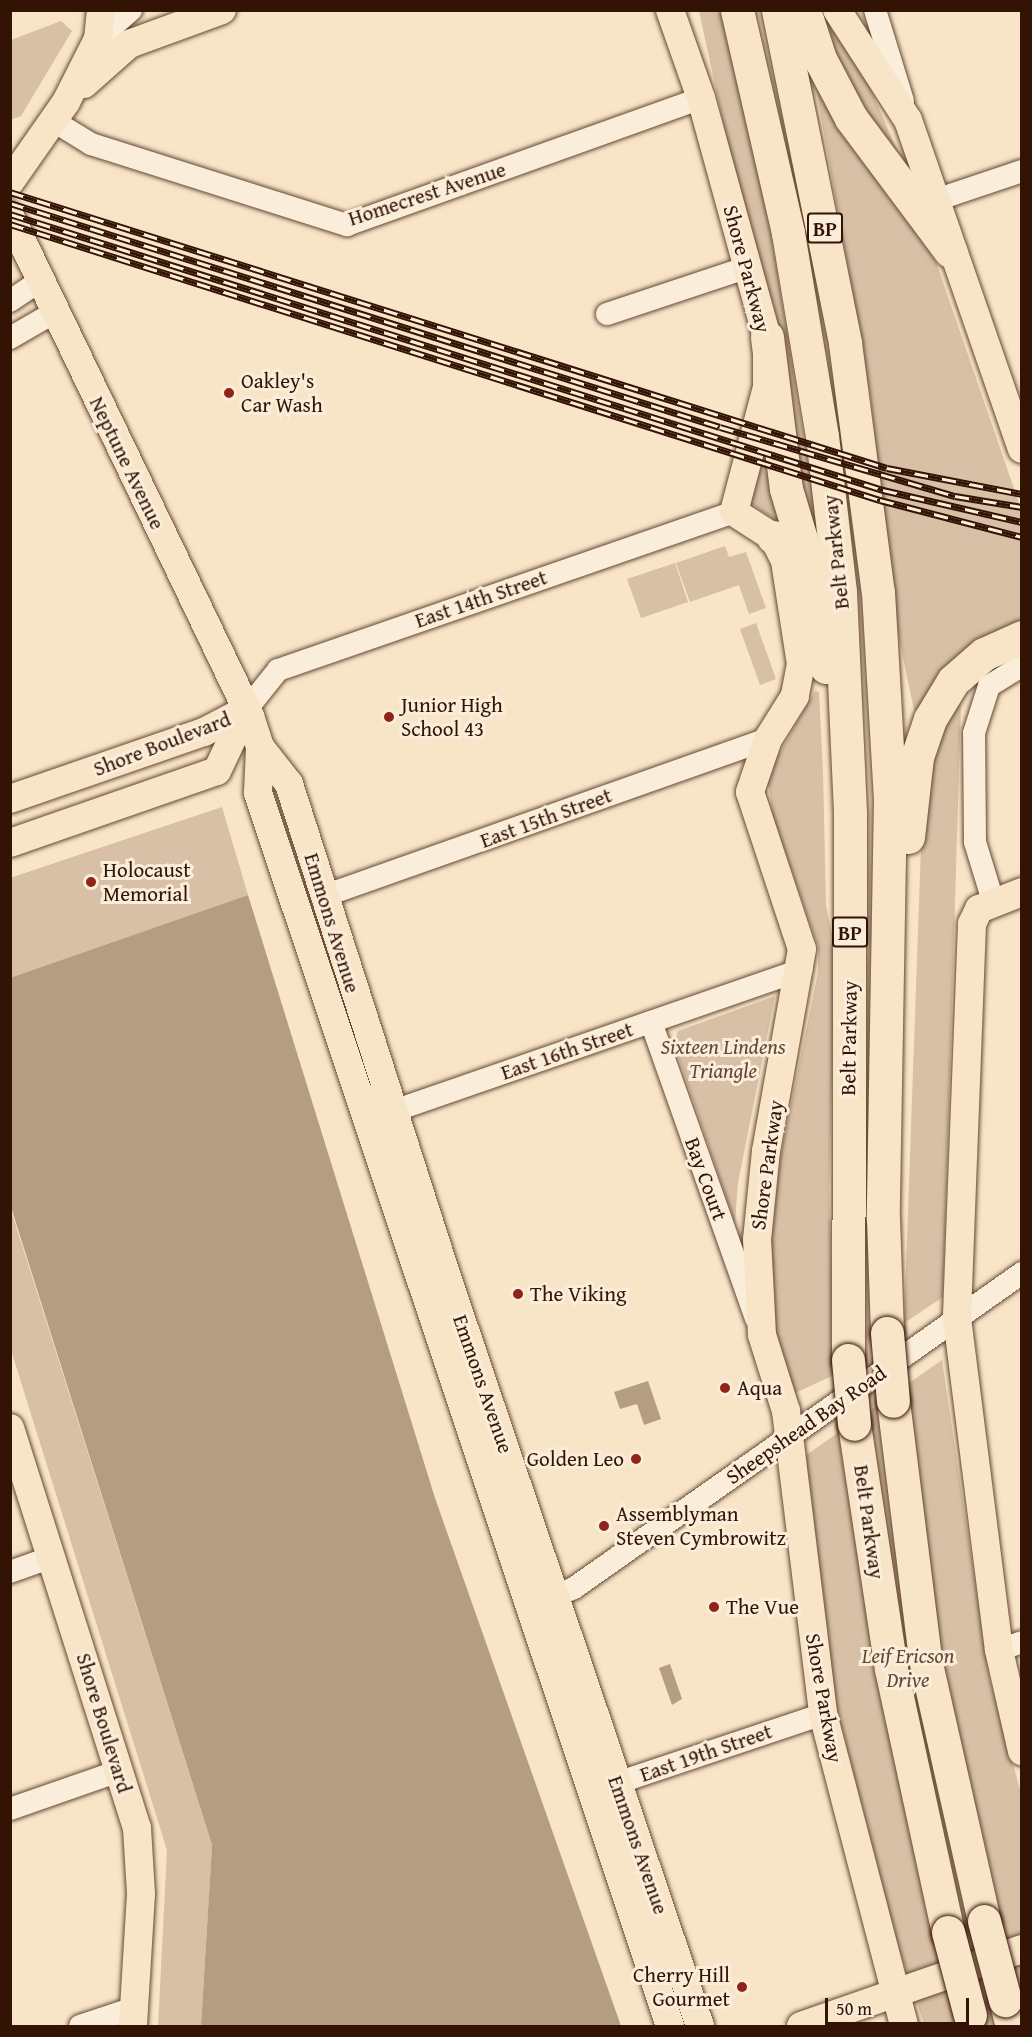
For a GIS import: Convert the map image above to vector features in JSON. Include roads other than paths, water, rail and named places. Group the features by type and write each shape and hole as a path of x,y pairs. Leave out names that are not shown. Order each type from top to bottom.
{"highway":[{"name":"Belt Parkway","path":"737,10 788,233 826,459 840,592 850,814 848,1360 854,1425 891,1669 948,1932 972,2021"},
{"name":"Belt Parkway","path":"778,10 819,194 869,505 890,786 890,945 883,1218 887,1333 893,1401 925,1659 984,1921 1009,2013"},
{"path":"804,10 820,59 851,118 950,251"},
{"path":"767,338 786,489 813,579 850,814"},
{"path":"772,537 791,544 813,579"},
{"path":"890,945 917,757 930,719 953,681 984,654 1022,637"}],"main road":[{"path":"10,182 59,111 98,39 101,10"},
{"path":"59,111 129,44 222,10"},
{"name":"Shore Parkway","path":"670,10 701,98 767,338 767,387 734,512"},
{"name":"Shore Parkway","path":"687,10 701,98"},
{"path":"837,10 908,120 950,251 1016,412 1022,449"},
{"name":"Neptune Avenue","path":"10,216 246,710"},
{"path":"734,512 772,537"},
{"name":"Shore Parkway","path":"772,537 784,561 801,664 791,704 768,739 754,771 753,810 797,925 801,970 765,1162 757,1239 762,1335 786,1411 787,1438 823,1714 904,2026"},
{"name":"Emmons Avenue","path":"246,710 260,747 289,784 324,896 379,1115 526,1608 670,2026"},
{"name":"Shore Boulevard","path":"10,799 204,732 246,710"},
{"name":"Shore Boulevard","path":"10,843 217,771 246,710"},
{"name":"Emmons Avenue","path":"260,747 258,794 379,1115 554,1597 700,2026"},
{"path":"1022,892 986,905 972,924 957,1318 1010,1646 1022,1751"},
{"name":"Shore Boulevard","path":"10,1428 119,1771 141,1859 134,2017"},
{"path":"801,2026 1022,1949"}],"street":[{"path":"98,39 131,10"},
{"path":"876,10 908,120"},
{"name":"Homecrest Avenue","path":"59,111 91,144 347,225 701,98"},
{"path":"933,201 1022,171"},
{"path":"607,314 748,267"},
{"path":"10,301 40,280"},
{"path":"10,338 55,312"},
{"name":"East 14th Street","path":"246,710 278,670 734,512"},
{"path":"986,905 974,831 974,733 989,687 1022,666"},
{"name":"East 15th Street","path":"324,896 768,739"},
{"name":"East 16th Street","path":"379,1115 801,970"},
{"name":"Bay Court","path":"651,1022 762,1335"},
{"name":"Sheepshead Bay Road","path":"526,1608 554,1597 787,1438 1022,1273"},
{"path":"10,1572 52,1557"},
{"name":"East 19th Street","path":"589,1793 823,1714"},
{"path":"10,1809 119,1771"},
{"path":"80,2026 134,2017"}],"railway":[{"path":"10,192 887,468 1022,494"},
{"path":"10,203 720,427 955,496 1022,507"},
{"path":"10,214 883,490 1022,522"},
{"path":"10,224 880,500 1022,537"}],"place":[{"name":"Oakley's Car Wash","path":"229,393"},
{"name":"Junior High School 43","path":"389,717"},
{"name":"Holocaust Memorial","path":"91,882"},
{"name":"The Viking","path":"518,1294"},
{"name":"Aqua","path":"725,1388"},
{"name":"Golden Leo","path":"636,1459"},
{"name":"Assemblyman Steven Cymbrowitz","path":"604,1526"},
{"name":"The Vue","path":"714,1607"},
{"name":"Cherry Hill Gourmet","path":"742,1987"}],"park label":[{"name":"Sixteen Lindens Triangle","path":"723,1059"},
{"name":"Leif Ericson Drive","path":"908,1668"}]}
